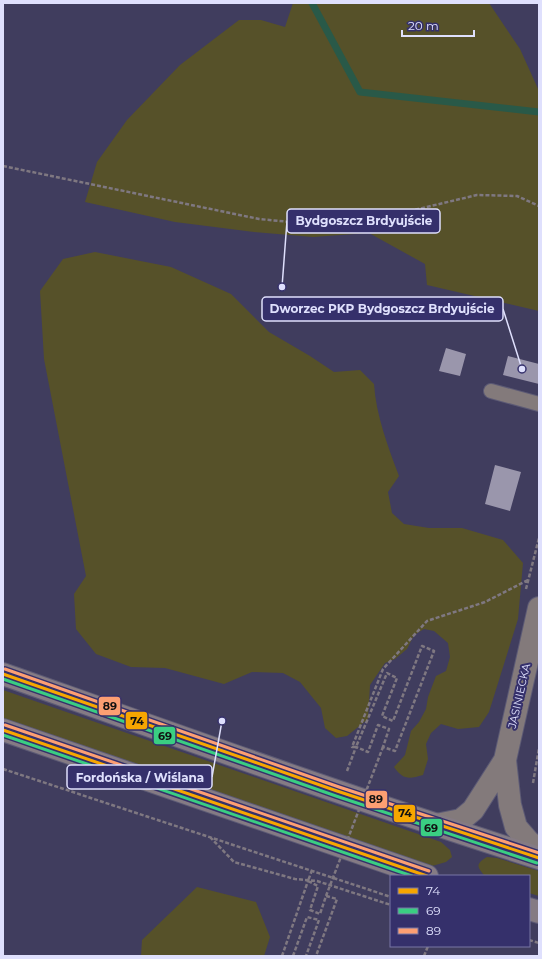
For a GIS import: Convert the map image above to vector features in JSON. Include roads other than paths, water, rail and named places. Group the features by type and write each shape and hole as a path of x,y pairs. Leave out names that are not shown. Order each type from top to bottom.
{"main road":[{"path":"3,674 436,825 539,858"},
{"path":"3,730 424,875"}],"street":[{"name":"JASINIECKA","path":"539,608 505,760 510,805 516,827 529,842 539,849"},
{"name":"JASINIECKA","path":"436,825 461,820 473,810 505,760"}],"lane":[{"path":"491,391 539,404"}],"waterway":[{"path":"312,3 360,92 539,112"}],"place":[{"name":"Bydgoszcz Brdyujście","path":"282,287"},
{"name":"Dworzec PKP Bydgoszcz Brdyujście","path":"522,369"},
{"name":"Fordońska / Wiślana","path":"222,721"}]}
